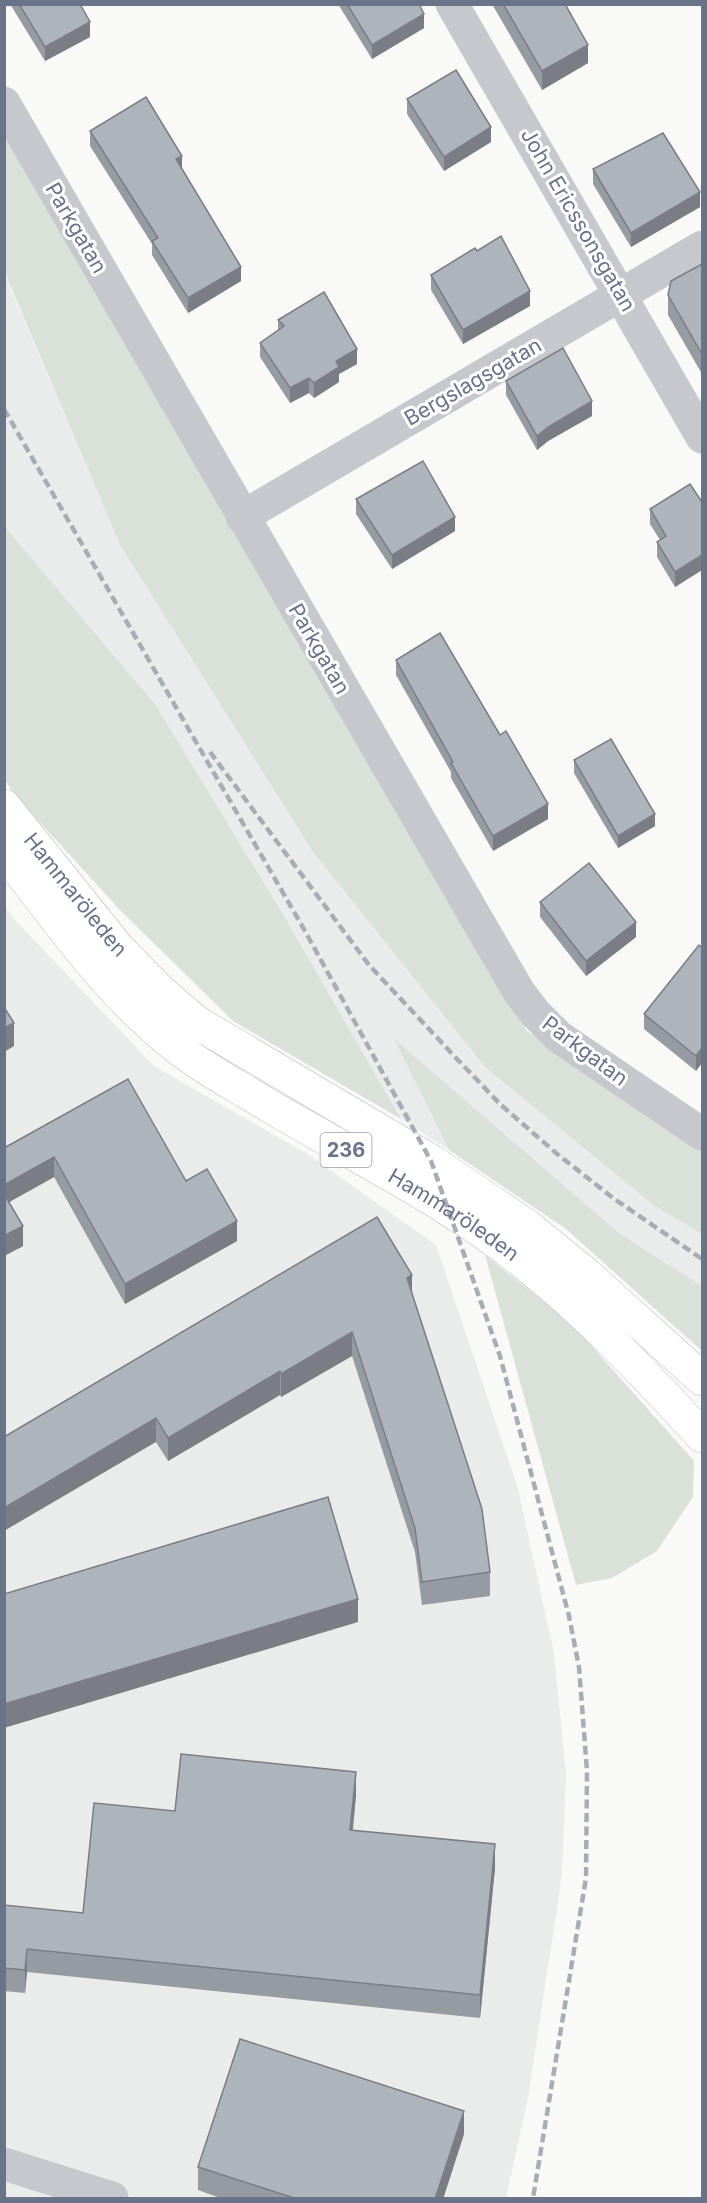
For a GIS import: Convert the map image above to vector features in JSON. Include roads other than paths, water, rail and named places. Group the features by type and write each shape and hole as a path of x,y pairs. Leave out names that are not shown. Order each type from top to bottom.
{"main road":[{"name":"Hammaröleden","path":"4,806 118,948 160,991 196,1022 431,1161 527,1226 587,1275 702,1379"},
{"name":"Hammaröleden","path":"4,851 93,965 134,1009 178,1049 268,1106 449,1209 514,1255 570,1301 702,1436"}],"street":[{"name":"John Ericssonsgatan","path":"452,4 702,437"},
{"name":"Parkgatan","path":"4,103 519,992 536,1014 560,1037 702,1134"},
{"name":"Bergslagsgatan","path":"242,517 702,247"},
{"path":"4,2164 112,2199"}],"railway":[{"path":"4,409 305,931 431,1161 500,1356 569,1616 579,1667 587,1771 586,1878 533,2198"},
{"path":"210,752 369,965 500,1104 556,1153 613,1198 702,1259"}]}
